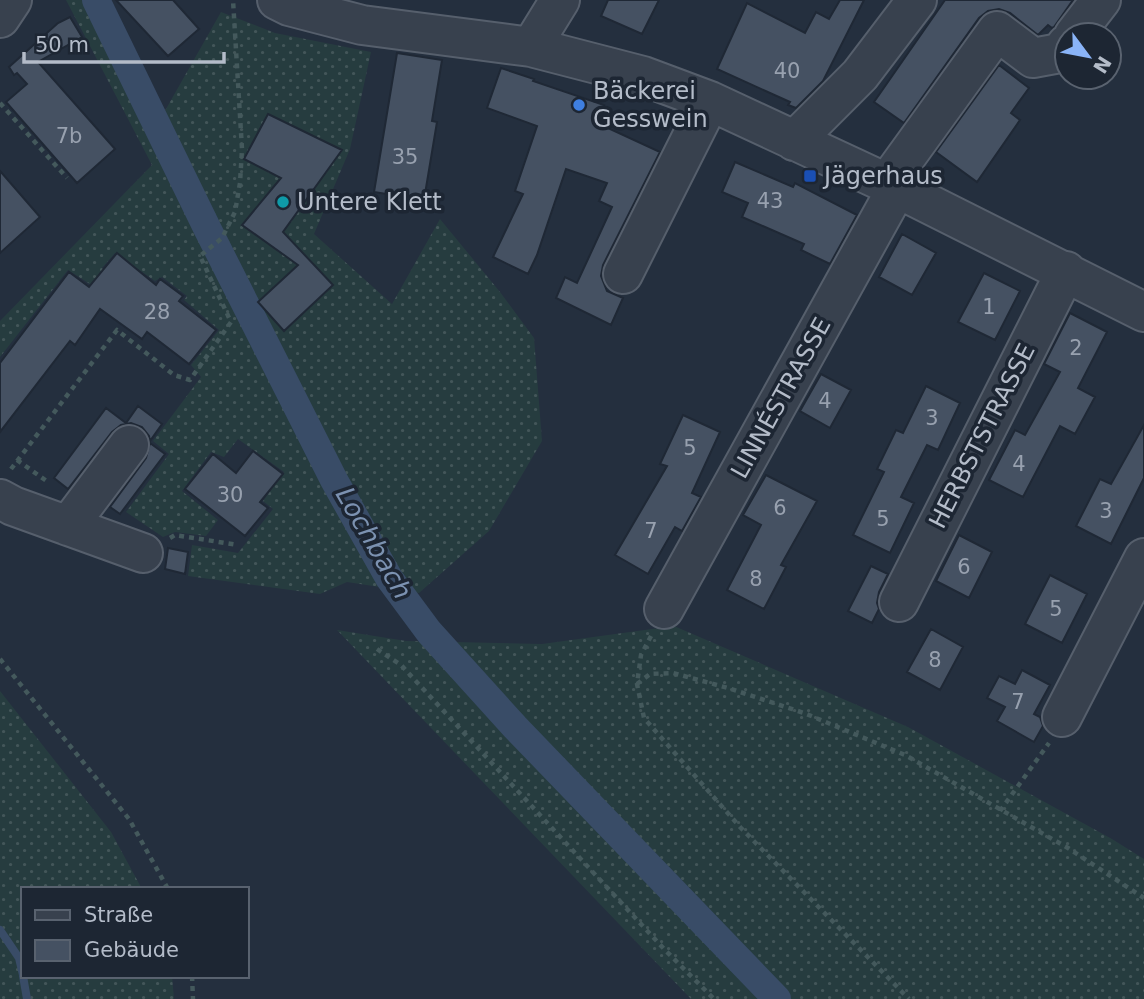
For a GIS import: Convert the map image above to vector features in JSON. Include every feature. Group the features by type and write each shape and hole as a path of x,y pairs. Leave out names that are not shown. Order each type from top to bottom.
{"street":[{"path":"0,18 12,0"},
{"path":"277,0 289,6 362,25 531,47 643,76 710,101 892,186 1144,312"},
{"path":"531,47 560,0"},
{"path":"794,141 860,75 917,0"},
{"path":"1085,21 1101,0"},
{"name":"LINNÉSTRASSE","path":"664,609 892,186 997,31 1033,58 1053,54"},
{"path":"623,274 710,101"},
{"name":"HERBSTSTRASSE","path":"899,602 1066,271"},
{"path":"68,526 129,445"},
{"path":"3,487 68,526 143,553"},
{"path":"1062,718 1144,558"}],"path":[{"path":"3,487 117,330 174,375 190,380 231,322 200,256 222,238 235,212 242,149 233,0"},
{"path":"0,103 67,178"},
{"path":"143,553 175,535 238,545"},
{"path":"664,609 642,655 637,684 644,718 741,828 909,999"},
{"path":"377,649 401,665 714,999"},
{"path":"0,659 129,819 167,887"},
{"path":"637,684 650,674 673,673 804,713 905,755 1068,848 1144,898"},
{"path":"1000,811 1048,746 1062,718"},
{"path":"192,978 193,999"}],"green space":[{"path":"66,0 103,0 162,116 221,12 275,33 371,52 350,149 314,234 392,304 440,219 534,338 542,441 489,531 419,593 347,582 320,594 188,576 192,545 238,553 273,509 263,501 284,472 238,439 224,457 211,452 182,491 218,520 206,536 175,532 163,537 126,512 169,454 153,441 201,377 191,365 219,330 184,300 187,296 162,277 155,281 115,253 102,268 105,271 93,286 68,270 0,357 0,321 152,165"},
{"path":"674,626 908,727 1144,859 1144,999 691,999 337,630 406,641 542,644"},
{"path":"0,691 111,832 141,887 21,887 21,978 172,978 174,999 0,999"}],"building":[{"path":"116,0 173,0 199,29 168,56"},
{"path":"608,0 659,0 642,34 601,16"},
{"path":"840,0 864,0 823,81 796,108 788,105 790,102 717,69 747,3 805,33 816,12 829,19"},
{"path":"945,0 1073,0 1058,21 1053,21 1053,28 1048,25 1038,35 1010,13 999,9 988,11 979,18 904,123 874,102"},
{"path":"70,17 82,37 38,62 115,149 77,183 6,102 27,84 17,73 14,75 9,67 58,23"},
{"path":"397,53 442,60 432,121 437,122 424,200 374,192"},
{"path":"999,65 1029,88 1011,113 1020,120 977,182 936,152"},
{"path":"501,68 604,105 597,123 660,152 603,265 601,276 607,291 623,298 611,325 556,298 565,277 577,283 612,207 599,201 607,183 566,169 528,274 493,257 523,194 515,191 537,126 487,108"},
{"name":"Untere Klett","path":"268,114 342,150 283,232 333,285 284,331 258,302 298,265 242,225 281,178 244,159"},
{"path":"735,162 793,187 795,183 857,215 830,264 801,250 804,244 742,217 748,203 722,192"},
{"path":"0,171 40,217 0,253"},
{"path":"902,234 936,253 912,295 879,277"},
{"path":"117,253 156,285 160,279 183,296 179,301 216,330 189,364 147,332 142,339 100,309 75,345 70,341 0,432 0,363 69,272 89,287"},
{"path":"984,273 1020,291 995,340 958,322"},
{"path":"1070,313 1107,332 1078,388 1095,397 1075,434 1060,426 1023,497 989,480 1015,430 1025,435 1060,372 1044,364"},
{"path":"821,374 851,390 830,428 800,411"},
{"path":"926,386 960,403 938,450 927,445 901,497 914,503 890,553 853,535 884,472 877,469 896,430 903,433"},
{"path":"138,406 162,424 150,441 142,427 131,423 121,425 112,432 68,489 54,478 106,408 126,423"},
{"path":"683,415 720,432 692,493 701,497 682,531 675,527 648,574 615,555 667,466 660,464"},
{"path":"1144,425 1144,478 1111,544 1076,526 1100,479 1111,484"},
{"path":"150,443 165,454 120,514 110,507 146,458"},
{"path":"253,451 283,474 260,502 268,508 245,536 185,489 213,454 236,473"},
{"path":"766,475 817,501 781,565 786,567 764,609 727,590 761,525 743,515"},
{"path":"959,535 992,552 969,598 936,581"},
{"path":"168,548 188,552 185,574 165,569"},
{"path":"871,566 888,574 879,592 879,609 872,623 848,611"},
{"path":"1050,575 1087,594 1062,643 1025,624"},
{"path":"931,629 963,647 940,690 907,672"},
{"path":"1022,670 1050,685 1034,714 1040,717 1043,726 1034,742 997,721 1005,707 987,698 999,676 1015,684"}],"waterway":[{"name":"Lochbach","path":"96,0 334,480 389,578 429,632 515,727 777,999"},
{"path":"0,930 19,958 21,966"},
{"path":"23,978 27,999"}],"place":[{"name":"Bäckerei Gesswein","path":"579,105"},
{"name":"Jägerhaus","path":"810,176"},
{"name":"Untere Klett","path":"283,202"}]}
